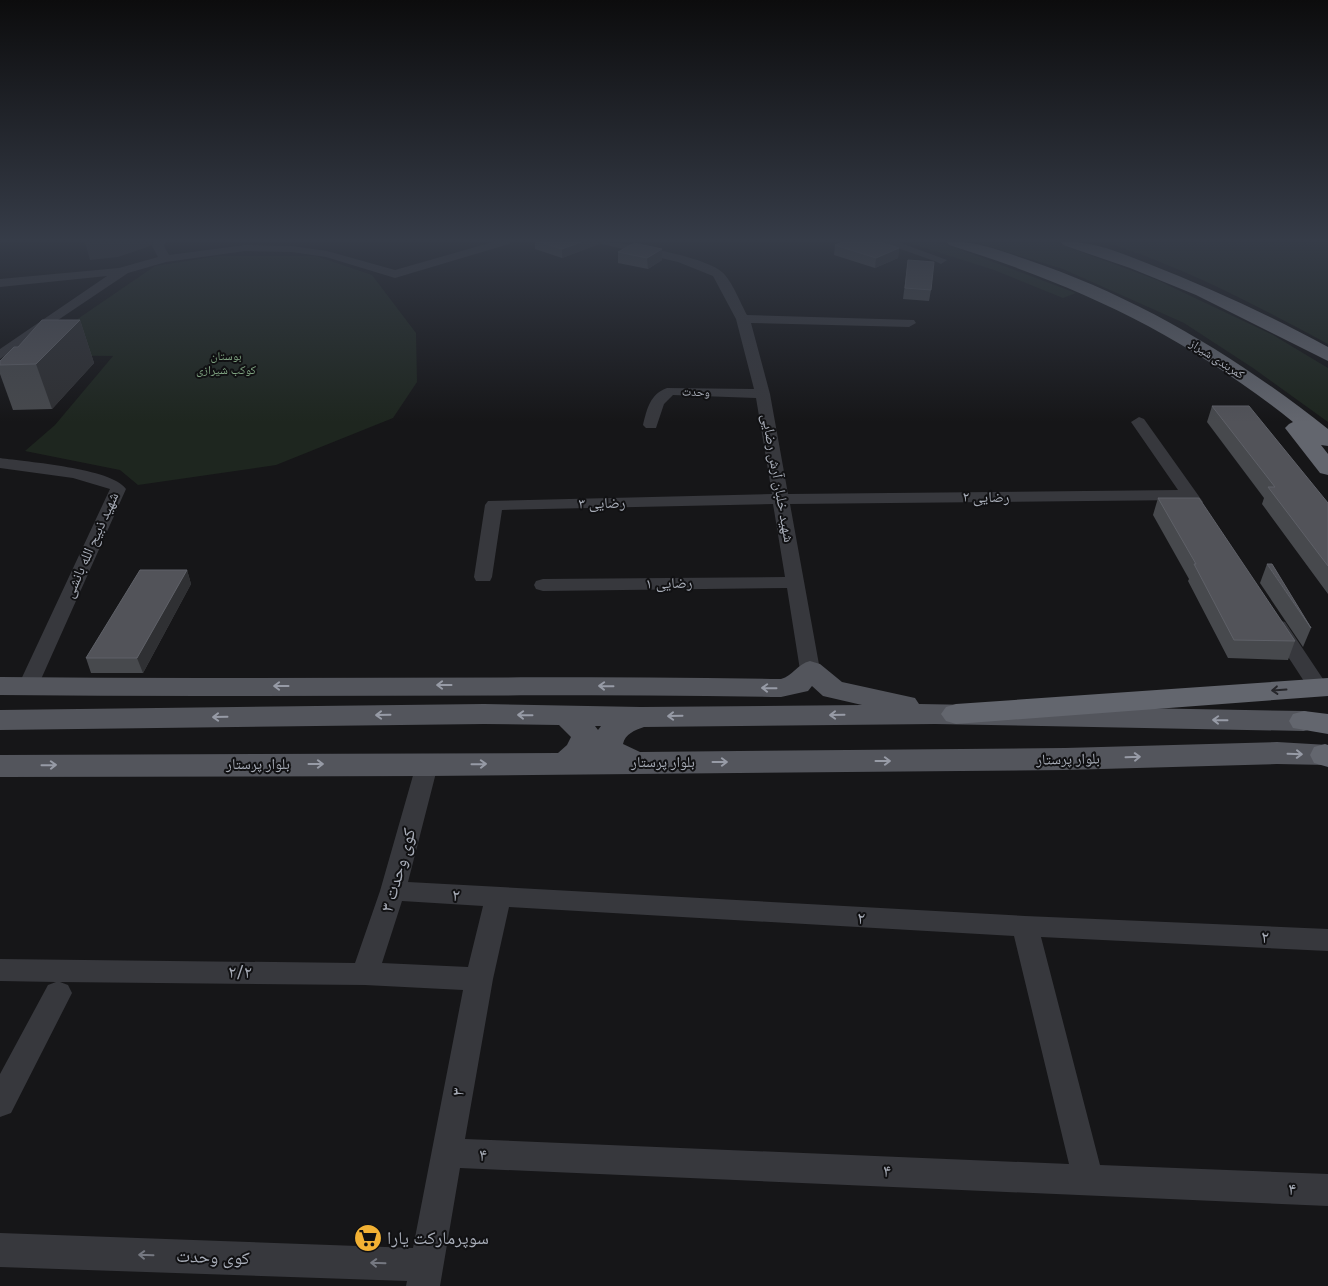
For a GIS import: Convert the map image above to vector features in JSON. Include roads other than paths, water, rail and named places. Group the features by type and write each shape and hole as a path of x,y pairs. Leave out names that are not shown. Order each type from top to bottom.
{"highway":[{"name":"کمربندی شیراز","path":"1116,302 1186,339 1265,390 1328,440"},
{"path":"1224,302 1328,355"},
{"path":"1265,390 1328,468"},
{"path":"946,714 1323,687"}],"main road":[{"path":"14,686 84,685 178,688 235,686 584,685 781,688 798,684 810,670 833,689 887,699 946,714"},
{"path":"84,685 116,718"},
{"path":"116,718 178,688"},
{"path":"0,720 484,714 641,717 946,714 1043,718 1316,722"},
{"path":"566,715 587,736 579,752 566,763"},
{"path":"636,763 614,753 608,747 608,740 610,733 621,725 641,717"},
{"name":"بلوار پرستار","path":"0,766 427,765 1065,759 1277,753 1327,755"}],"street":[{"path":"0,355 77,302"},
{"name":"شهید خلبان آرش رضایی","path":"734,302 743,319 763,394 810,670"},
{"path":"743,319 909,323"},
{"name":"وحدت","path":"651,425 659,397 664,393 672,391 763,394"},
{"path":"1139,422 1206,519"},
{"name":"شهید ذبیح الله بانشی","path":"0,463 75,473 116,485 118,488 14,686"},
{"name":"رضایی ۲","path":"782,499 1190,495"},
{"name":"رضایی ۳","path":"483,577 494,505 782,499"},
{"name":"رضایی ۱","path":"543,585 795,582"},
{"path":"1270,615 1323,687"},
{"name":"کوی وحدت ۳","path":"365,974 393,891 427,765"},
{"name":"۲","path":"393,891 1025,926 1328,940"},
{"name":"۳","path":"425,1276 479,979 498,898"},
{"path":"1025,926 1088,1179"},
{"name":"۲/۲","path":"0,970 365,974 479,979"},
{"path":"0,1104 58,993"},
{"name":"۴","path":"447,1153 1328,1190"},
{"name":"کوی وحدت","path":"0,1250 425,1276"}],"place":[{"name":"سوپرمارکت یارا","path":"368,1238"}],"park label":[{"name":"بوستان کوکب شیرازی","path":"226,363"}]}
